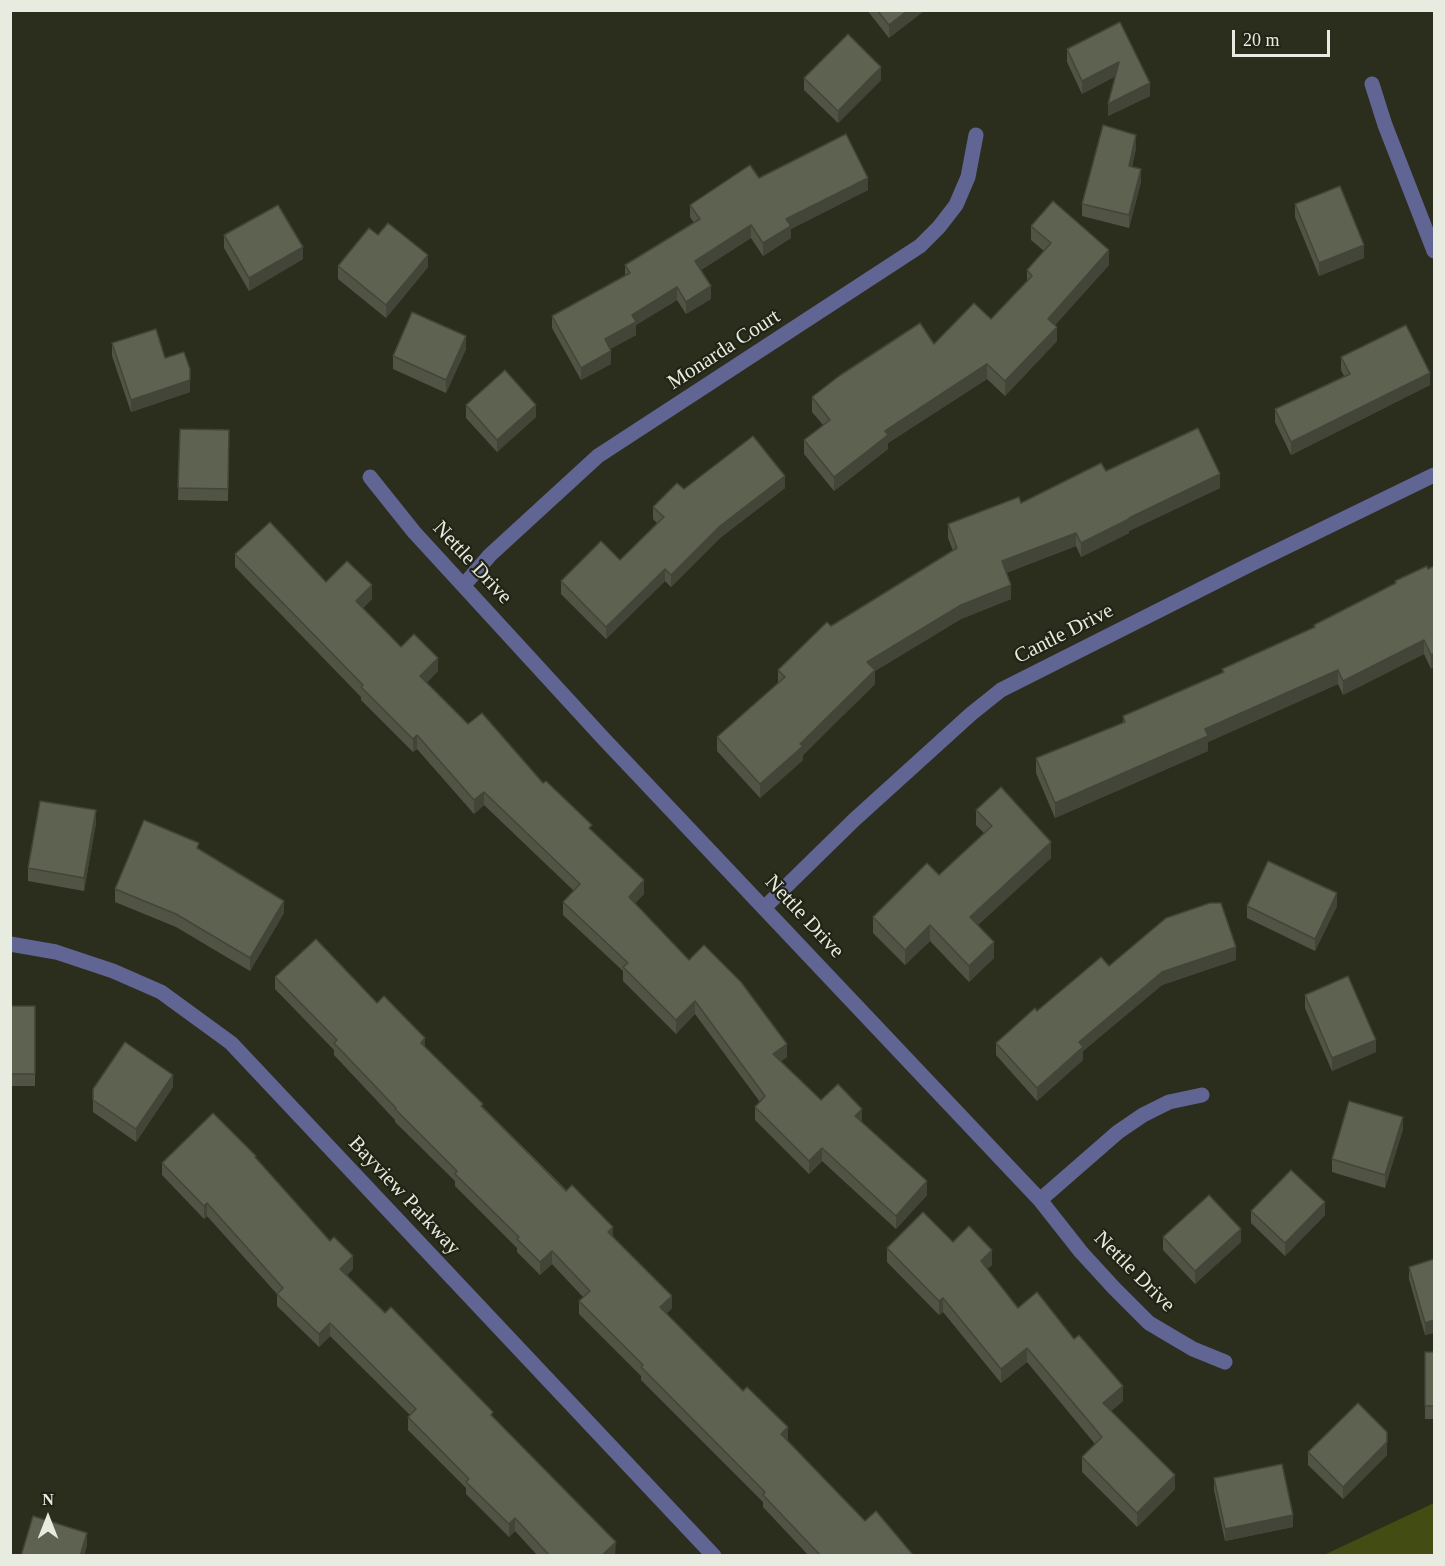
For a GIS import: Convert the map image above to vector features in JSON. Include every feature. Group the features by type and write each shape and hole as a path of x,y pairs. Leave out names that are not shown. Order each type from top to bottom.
{"street":[{"path":"1372,84 1385,125 1434,251"},
{"name":"Monarda Court","path":"464,585 490,555 598,456 920,246 956,205 968,177 976,135"},
{"name":"Cantle Drive","path":"765,907 854,820 971,714 1001,690 1434,475"},
{"name":"Nettle Drive","path":"370,477 414,532 603,738 1040,1200 1081,1252 1149,1323 1193,1349 1226,1362"},
{"name":"Bayview Parkway","path":"10,944 56,952 113,970 161,992 231,1043 714,1556"},
{"path":"1040,1200 1118,1132 1143,1115 1169,1102 1202,1095"}],"green space":[{"path":"1434,1503 1434,1555 1324,1555"}],"building":[{"path":"877,10 908,10 889,25"},
{"path":"1120,22 1150,83 1108,104 1119,62 1082,81 1067,49"},
{"path":"848,34 881,67 838,111 804,78"},
{"path":"1103,125 1136,135 1129,166 1141,169 1129,215 1082,204"},
{"path":"846,134 868,178 786,219 791,226 763,243 751,225 695,261 711,286 686,302 677,287 632,315 636,322 605,339 611,351 581,368 552,316 630,273 625,265 700,219 690,205 750,165 759,178"},
{"path":"1340,186 1364,245 1319,263 1295,204"},
{"path":"1053,201 1109,250 1048,319 1057,327 1005,381 987,364 885,431 888,435 834,477 804,440 830,420 812,397 839,376 920,323 934,344 974,303 991,319 1032,276 1027,270 1051,243 1031,226"},
{"path":"278,205 303,247 249,278 224,235"},
{"path":"388,223 428,255 386,305 338,266 369,228 378,235"},
{"path":"412,312 466,336 446,380 393,356"},
{"path":"1406,325 1430,373 1291,442 1275,409 1350,374 1341,357"},
{"path":"156,329 165,358 184,352 190,369 190,380 131,400 112,343"},
{"path":"505,370 536,405 497,440 466,405"},
{"path":"1198,428 1220,474 1081,543 1076,533 1002,561 1011,585 961,605 867,662 875,670 800,744 803,746 760,784 717,737 785,677 778,670 827,622 831,626 957,548 948,524 1019,497 1021,503 1101,463 1106,471"},
{"path":"180,429 229,430 228,489 178,488"},
{"path":"753,436 785,476 720,526 671,575 665,569 606,627 561,581 601,541 620,560 664,517 653,507 677,483 684,489"},
{"path":"270,522 326,582 347,561 372,585 356,601 401,647 414,634 438,658 420,676 468,724 482,713 543,783 546,781 592,825 589,828 644,880 629,897 689,960 704,945 741,982 787,1044 773,1054 821,1100 838,1084 862,1109 855,1116 927,1181 896,1216 822,1148 809,1161 755,1107 765,1096 695,1001 676,1020 623,967 628,963 563,902 580,884 484,792 474,800 417,735 413,739 235,554"},
{"path":"1427,566 1428,569 1434,566 1434,653 1431,655 1424,640 1343,681 1338,670 1205,729 1208,736 1055,803 1036,758 1125,722 1123,716 1224,672 1222,669 1315,627 1314,625"},
{"path":"1001,787 1051,842 970,917 994,942 969,966 930,925 905,950 873,917 927,863 939,875 992,826 976,810"},
{"path":"40,801 96,810 84,878 28,868"},
{"path":"144,820 199,843 197,848 284,901 250,958 176,914 115,889"},
{"path":"1268,861 1337,893 1315,939 1247,906"},
{"path":"1210,903 1221,903 1236,947 1162,972 1079,1042 1083,1047 1037,1088 996,1043 1035,1008 1037,1011 1101,957 1109,966 1166,918"},
{"path":"316,939 377,1003 384,996 425,1038 421,1043 566,1191 572,1185 613,1227 608,1232 672,1296 660,1307 743,1391 747,1387 788,1427 781,1434 865,1521 876,1511 914,1556 821,1556 763,1495 765,1492 579,1301 590,1291 552,1251 540,1262 517,1239 519,1237 455,1174 457,1171 334,1043 337,1040 275,977"},
{"path":"1348,976 1376,1040 1332,1058 1305,995"},
{"path":"10,1006 35,1006 35,1074 10,1074"},
{"path":"125,1042 173,1075 136,1129 93,1100 93,1089"},
{"path":"1349,1101 1403,1117 1385,1175 1332,1159"},
{"path":"213,1113 256,1156 330,1241 334,1237 353,1256 340,1269 385,1313 391,1307 493,1412 491,1415 616,1542 601,1556 550,1556 515,1518 509,1524 466,1482 469,1479 408,1417 416,1409 330,1323 319,1334 277,1294 283,1288 207,1203 204,1206 162,1163"},
{"path":"1291,1170 1325,1202 1285,1243 1251,1211"},
{"path":"1209,1195 1241,1229 1195,1271 1163,1237"},
{"path":"923,1212 953,1242 969,1226 992,1250 981,1261 1018,1308 1037,1292 1074,1339 1079,1335 1123,1386 1103,1403 1175,1475 1137,1513 1082,1457 1102,1437 1027,1348 1001,1369 943,1298 939,1301 887,1248"},
{"path":"1434,1259 1434,1320 1425,1323 1409,1267"},
{"path":"1425,1352 1434,1352 1434,1406 1425,1406"},
{"path":"1358,1403 1387,1432 1387,1442 1343,1487 1308,1452"},
{"path":"1282,1464 1293,1515 1225,1529 1214,1478"},
{"path":"33,1516 87,1533 80,1556 21,1556"}]}
